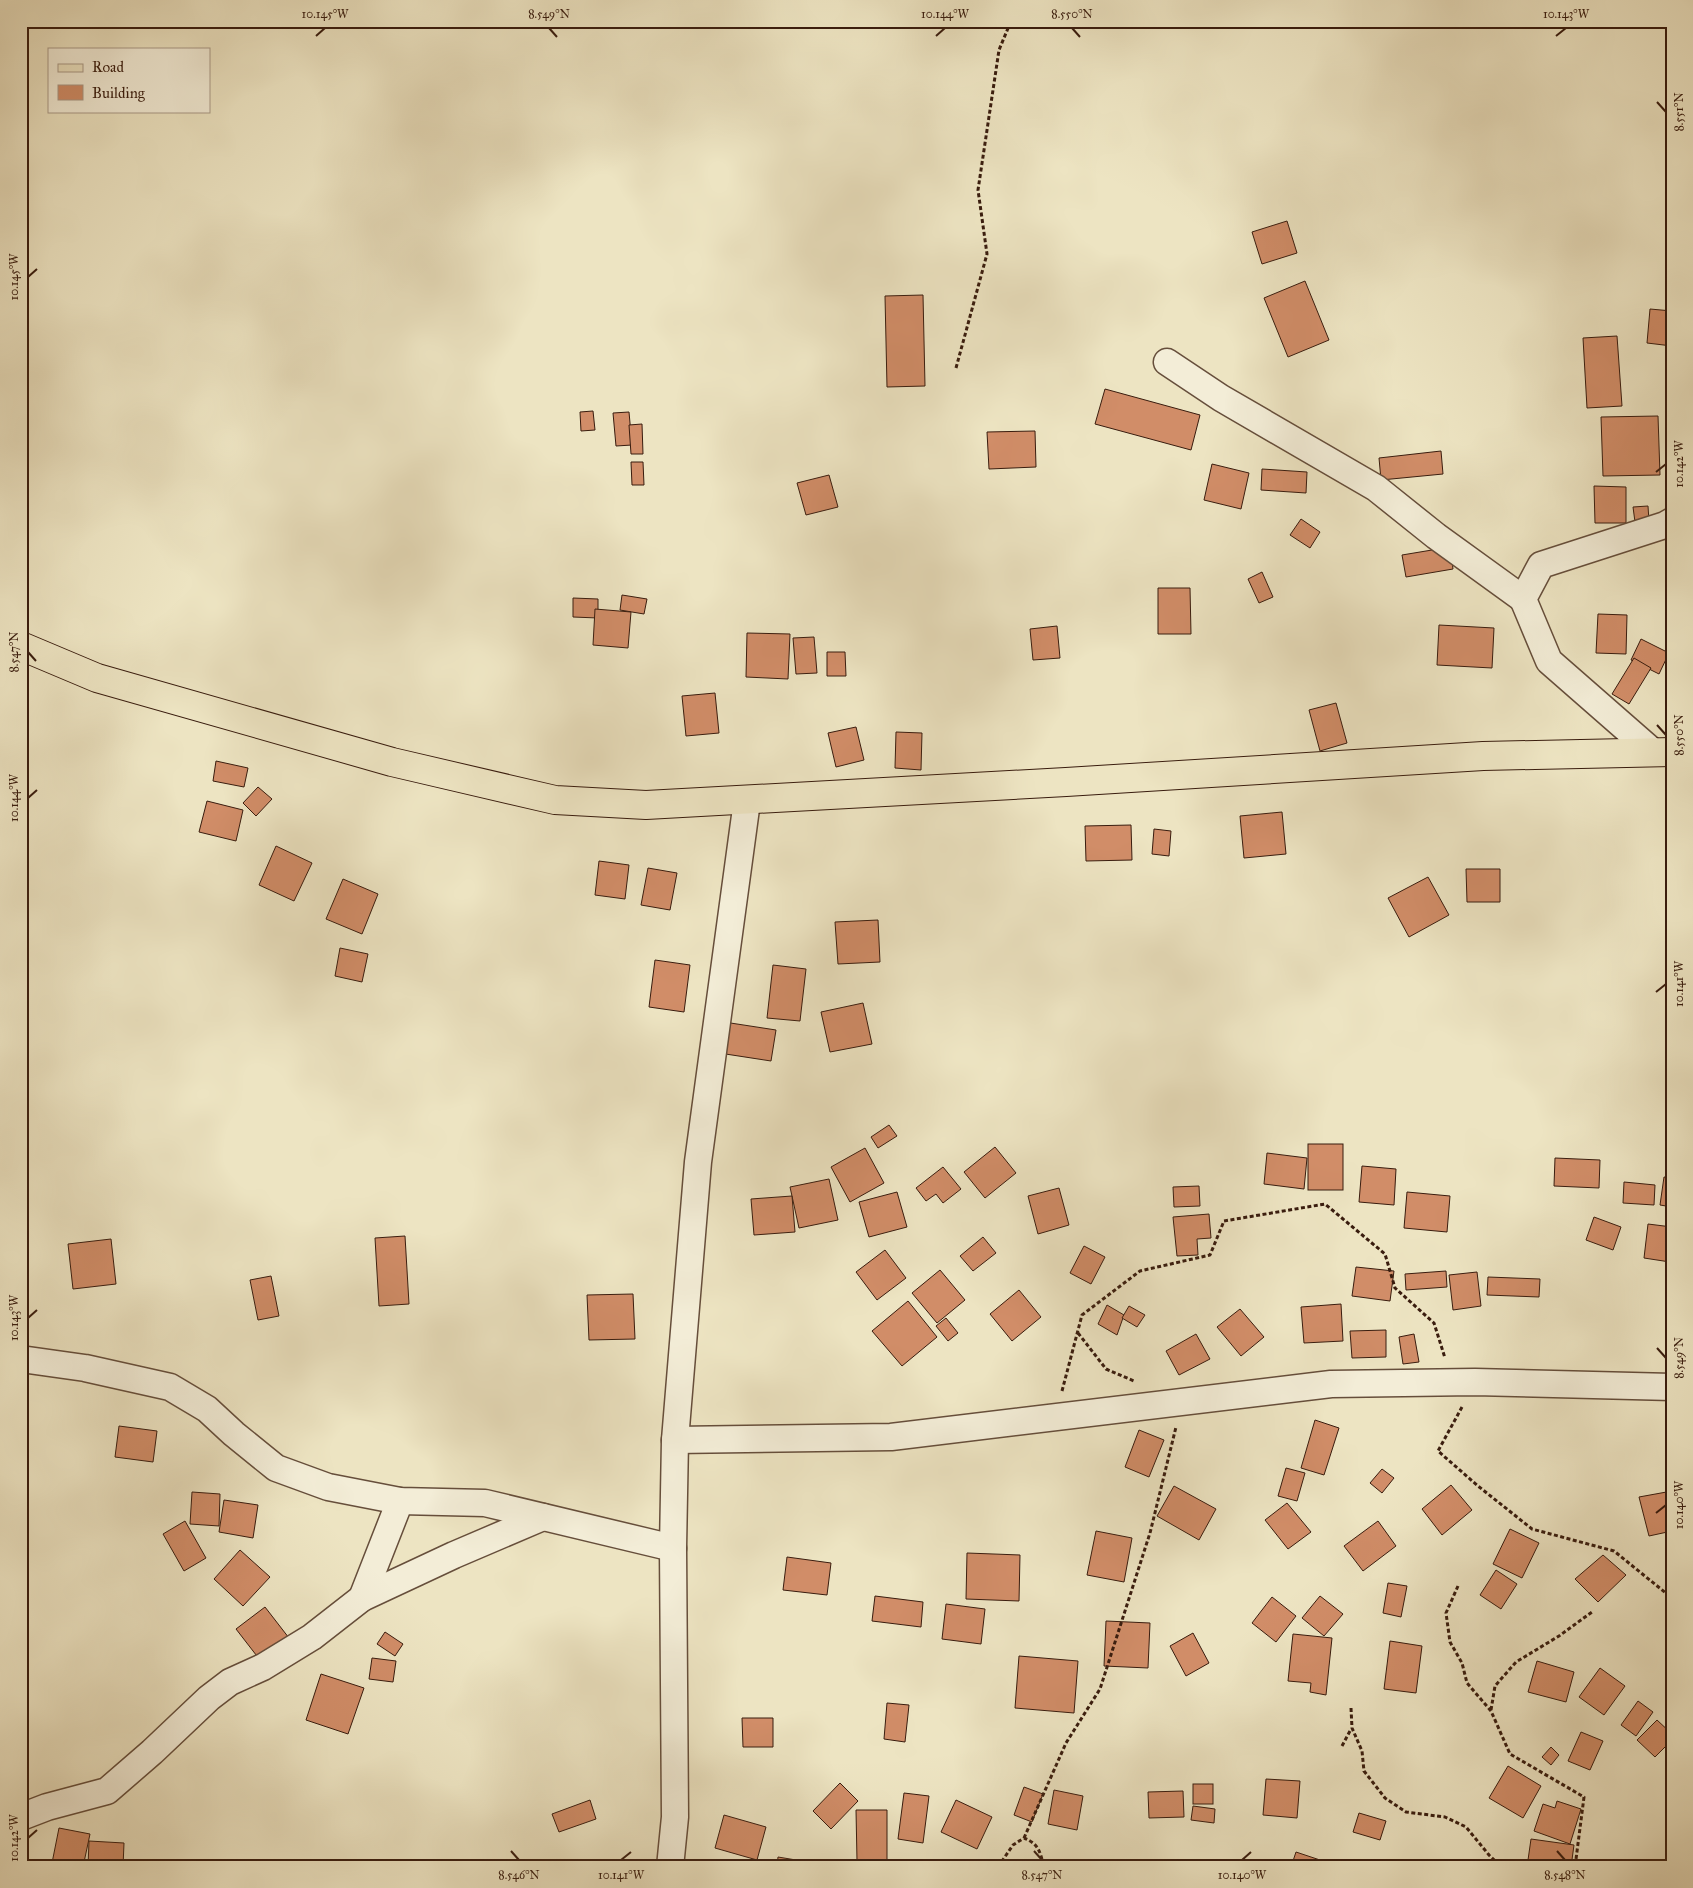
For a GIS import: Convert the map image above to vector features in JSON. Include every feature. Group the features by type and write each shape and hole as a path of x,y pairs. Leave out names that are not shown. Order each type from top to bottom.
{"main road":[{"path":"21,646 106,681 392,762 555,800 646,805 747,801 1483,756 1662,752"}],"street":[{"path":"1168,362 1222,398 1376,488 1436,536 1523,599 1549,661 1662,752"},
{"path":"1523,599 1542,565 1665,525 1672,521"},
{"path":"670,1867 675,1817 675,1440 698,1162 747,801"},
{"path":"21,1359 85,1368 170,1387 207,1409 276,1468 328,1487 400,1501 485,1503 674,1548"},
{"path":"675,1440 891,1437 1332,1384 1464,1383 1672,1387"},
{"path":"362,1598 400,1501"},
{"path":"21,1817 47,1807 107,1791 209,1698 230,1682 262,1667 312,1637 362,1598 454,1555 544,1517"}],"path":[{"path":"956,368 987,254 978,190 999,50 1011,21"},
{"path":"1056,1417 1082,1315 1140,1271 1210,1255 1224,1221 1325,1204 1385,1254 1394,1288 1434,1323 1464,1383 1438,1451 1532,1529 1614,1551 1672,1598"},
{"path":"1077,1332 1106,1369 1139,1383"},
{"path":"998,1867 1013,1845 1024,1838 1066,1743 1100,1688 1150,1532 1183,1402"},
{"path":"1458,1586 1446,1613 1450,1642 1462,1663 1467,1684 1491,1711 1510,1754 1584,1797 1575,1867"},
{"path":"1491,1711 1495,1686 1516,1662 1559,1636 1592,1612"},
{"path":"1351,1708 1352,1728 1362,1751 1364,1771 1385,1798 1406,1812 1445,1817 1466,1826 1501,1867"},
{"path":"1342,1746 1352,1728"},
{"path":"1024,1838 1038,1848 1044,1867"}],"building":[{"path":"1287,221 1297,253 1262,264 1252,232"},
{"path":"1305,281 1329,340 1288,357 1264,298"},
{"path":"923,295 925,386 887,387 885,296"},
{"path":"1650,309 1672,311 1672,346 1647,343"},
{"path":"1617,336 1622,406 1587,408 1583,338"},
{"path":"1105,389 1200,415 1191,450 1095,424"},
{"path":"593,411 595,430 581,431 580,412"},
{"path":"629,412 632,445 616,446 613,413"},
{"path":"1658,416 1660,475 1603,476 1601,417"},
{"path":"642,424 643,454 631,454 629,425"},
{"path":"1035,431 1036,467 989,469 987,432"},
{"path":"1441,451 1443,474 1381,480 1379,458"},
{"path":"631,462 643,462 644,485 632,485"},
{"path":"1212,464 1249,473 1241,509 1204,500"},
{"path":"1262,469 1307,472 1306,493 1261,490"},
{"path":"829,475 838,507 806,515 797,483"},
{"path":"1594,486 1626,487 1626,523 1595,523"},
{"path":"1648,506 1649,521 1635,522 1633,507"},
{"path":"1301,519 1320,532 1310,548 1290,535"},
{"path":"1450,547 1453,569 1406,577 1402,555"},
{"path":"1262,572 1273,597 1259,603 1248,579"},
{"path":"1158,588 1190,588 1191,634 1158,634"},
{"path":"622,595 647,599 644,614 620,610"},
{"path":"573,598 598,599 598,618 573,617"},
{"path":"595,609 631,612 628,648 593,645"},
{"path":"1598,614 1627,615 1626,654 1596,653"},
{"path":"1439,625 1494,628 1492,668 1437,665"},
{"path":"1057,626 1060,658 1033,660 1030,629"},
{"path":"747,633 790,634 788,679 746,677"},
{"path":"814,637 817,673 796,674 793,638"},
{"path":"1641,639 1669,653 1659,674 1631,660"},
{"path":"827,652 845,652 846,676 827,676"},
{"path":"1634,658 1651,668 1629,704 1612,694"},
{"path":"715,693 719,733 686,736 682,696"},
{"path":"1336,703 1347,743 1320,751 1309,710"},
{"path":"856,727 864,760 836,767 828,733"},
{"path":"896,732 922,733 921,770 895,768"},
{"path":"216,761 248,768 244,787 213,781"},
{"path":"258,787 272,799 256,816 243,803"},
{"path":"207,801 243,810 236,841 199,832"},
{"path":"1282,812 1286,854 1244,858 1240,816"},
{"path":"1131,825 1132,860 1086,861 1085,826"},
{"path":"1154,829 1171,831 1169,856 1152,854"},
{"path":"276,846 312,863 294,901 259,885"},
{"path":"599,861 629,865 625,899 595,895"},
{"path":"648,868 677,873 670,910 641,905"},
{"path":"1466,869 1500,869 1500,902 1467,902"},
{"path":"1428,877 1449,915 1409,937 1388,898"},
{"path":"343,879 378,894 362,934 326,919"},
{"path":"878,920 880,962 838,964 835,922"},
{"path":"340,948 368,954 362,982 335,976"},
{"path":"655,960 690,965 684,1012 649,1007"},
{"path":"773,965 806,969 800,1021 767,1018"},
{"path":"863,1003 872,1044 830,1052 821,1012"},
{"path":"724,1022 776,1030 771,1061 719,1053"},
{"path":"889,1125 897,1136 878,1148 871,1137"},
{"path":"1308,1144 1343,1144 1343,1190 1308,1190"},
{"path":"995,1147 1016,1173 985,1198 964,1172"},
{"path":"865,1148 884,1183 850,1202 831,1167"},
{"path":"1267,1153 1307,1158 1304,1189 1264,1184"},
{"path":"1555,1158 1600,1160 1599,1188 1554,1186"},
{"path":"1362,1166 1396,1169 1394,1205 1359,1202"},
{"path":"943,1167 961,1189 943,1203 936,1194 926,1201 916,1188"},
{"path":"1664,1177 1672,1178 1672,1207 1660,1205"},
{"path":"829,1179 838,1220 799,1228 790,1187"},
{"path":"1624,1182 1655,1185 1654,1205 1623,1203"},
{"path":"1199,1186 1200,1206 1174,1207 1173,1187"},
{"path":"1059,1188 1069,1225 1038,1234 1028,1196"},
{"path":"897,1192 907,1227 869,1237 859,1202"},
{"path":"1407,1192 1450,1196 1447,1232 1404,1228"},
{"path":"792,1196 795,1232 754,1235 751,1199"},
{"path":"1209,1214 1211,1238 1197,1239 1198,1255 1177,1256 1173,1217"},
{"path":"1594,1217 1621,1227 1613,1250 1586,1240"},
{"path":"1648,1224 1672,1227 1670,1262 1644,1258"},
{"path":"405,1236 409,1304 379,1306 375,1238"},
{"path":"983,1237 996,1253 973,1271 960,1256"},
{"path":"111,1239 116,1284 73,1289 68,1244"},
{"path":"1084,1246 1105,1257 1091,1284 1070,1273"},
{"path":"885,1250 906,1278 877,1300 856,1272"},
{"path":"1356,1267 1394,1271 1390,1301 1352,1296"},
{"path":"940,1270 965,1300 937,1323 912,1293"},
{"path":"1446,1271 1447,1287 1406,1290 1405,1274"},
{"path":"1477,1272 1481,1306 1453,1310 1449,1275"},
{"path":"271,1276 279,1316 258,1320 250,1280"},
{"path":"1488,1277 1540,1279 1539,1297 1487,1295"},
{"path":"1019,1290 1041,1317 1012,1341 990,1314"},
{"path":"633,1294 635,1339 589,1340 587,1295"},
{"path":"908,1301 937,1337 902,1366 872,1331"},
{"path":"1341,1304 1343,1341 1304,1343 1301,1307"},
{"path":"1107,1305 1124,1315 1117,1335 1098,1324"},
{"path":"1129,1306 1145,1315 1137,1327 1122,1318"},
{"path":"1240,1309 1264,1337 1241,1356 1217,1327"},
{"path":"946,1318 958,1333 948,1341 936,1326"},
{"path":"1386,1330 1386,1357 1352,1358 1350,1331"},
{"path":"1196,1334 1210,1359 1179,1375 1166,1351"},
{"path":"1414,1334 1419,1362 1403,1364 1399,1337"},
{"path":"1315,1420 1339,1428 1324,1475 1301,1468"},
{"path":"119,1426 157,1431 153,1462 115,1457"},
{"path":"1139,1430 1164,1440 1149,1477 1125,1467"},
{"path":"1286,1468 1305,1473 1297,1501 1278,1496"},
{"path":"1382,1469 1394,1478 1382,1493 1370,1483"},
{"path":"1451,1485 1472,1510 1442,1535 1422,1509"},
{"path":"1174,1486 1216,1509 1199,1540 1157,1516"},
{"path":"1672,1491 1672,1531 1649,1536 1639,1497"},
{"path":"192,1492 220,1494 219,1526 190,1524"},
{"path":"224,1500 258,1505 253,1538 219,1532"},
{"path":"1287,1503 1311,1532 1288,1549 1265,1520"},
{"path":"185,1521 206,1558 184,1571 163,1534"},
{"path":"1378,1521 1396,1546 1363,1571 1344,1546"},
{"path":"1510,1529 1539,1543 1522,1578 1493,1564"},
{"path":"1096,1531 1132,1538 1124,1582 1087,1575"},
{"path":"240,1550 270,1577 243,1606 214,1579"},
{"path":"967,1553 1020,1555 1019,1601 966,1599"},
{"path":"1603,1555 1626,1575 1598,1602 1575,1579"},
{"path":"787,1557 831,1563 827,1595 783,1590"},
{"path":"1496,1570 1517,1584 1501,1609 1480,1595"},
{"path":"1388,1583 1407,1586 1401,1617 1383,1613"},
{"path":"875,1596 923,1602 921,1627 872,1621"},
{"path":"1320,1596 1343,1614 1324,1636 1302,1618"},
{"path":"1272,1597 1296,1616 1276,1642 1252,1623"},
{"path":"946,1604 985,1609 981,1644 942,1639"},
{"path":"265,1607 289,1638 260,1660 236,1629"},
{"path":"1106,1621 1150,1623 1148,1668 1104,1666"},
{"path":"385,1632 403,1644 395,1656 377,1644"},
{"path":"1193,1633 1209,1663 1186,1676 1170,1646"},
{"path":"1293,1634 1332,1638 1326,1695 1310,1692 1311,1683 1288,1681"},
{"path":"1390,1641 1422,1646 1416,1693 1384,1689"},
{"path":"1019,1656 1078,1661 1074,1713 1015,1708"},
{"path":"372,1658 396,1661 393,1682 369,1679"},
{"path":"1537,1661 1574,1672 1566,1702 1528,1692"},
{"path":"1600,1668 1625,1686 1604,1715 1579,1697"},
{"path":"321,1674 364,1688 348,1734 306,1720"},
{"path":"1638,1701 1653,1712 1636,1736 1621,1725"},
{"path":"887,1703 909,1705 905,1742 884,1739"},
{"path":"742,1718 773,1718 773,1747 743,1747"},
{"path":"1657,1720 1672,1734 1672,1740 1655,1757 1637,1740"},
{"path":"1581,1732 1603,1741 1590,1770 1568,1761"},
{"path":"1551,1747 1559,1755 1551,1765 1542,1757"},
{"path":"1508,1766 1541,1786 1523,1818 1489,1798"},
{"path":"1266,1779 1300,1781 1297,1818 1263,1815"},
{"path":"840,1783 858,1801 831,1829 813,1811"},
{"path":"1193,1784 1213,1784 1213,1804 1193,1804"},
{"path":"1024,1787 1043,1794 1032,1822 1014,1815"},
{"path":"1054,1790 1083,1796 1077,1830 1048,1824"},
{"path":"1183,1791 1184,1817 1149,1818 1148,1792"},
{"path":"904,1793 929,1796 923,1843 898,1839"},
{"path":"590,1800 596,1819 559,1832 552,1814"},
{"path":"956,1800 992,1817 977,1849 941,1832"},
{"path":"1557,1801 1581,1809 1570,1844 1534,1831 1543,1804 1555,1808"},
{"path":"1193,1806 1215,1809 1214,1823 1191,1820"},
{"path":"856,1810 887,1810 887,1861 857,1861"},
{"path":"1359,1813 1386,1821 1380,1840 1353,1832"},
{"path":"724,1815 766,1827 757,1860 715,1848"},
{"path":"59,1828 90,1834 83,1867 52,1863"},
{"path":"1531,1839 1574,1845 1571,1867 1527,1867"},
{"path":"89,1841 124,1843 123,1867 88,1867"},
{"path":"1296,1852 1323,1861 1321,1867 1291,1867"},
{"path":"778,1857 814,1863 813,1867 777,1867"}]}
